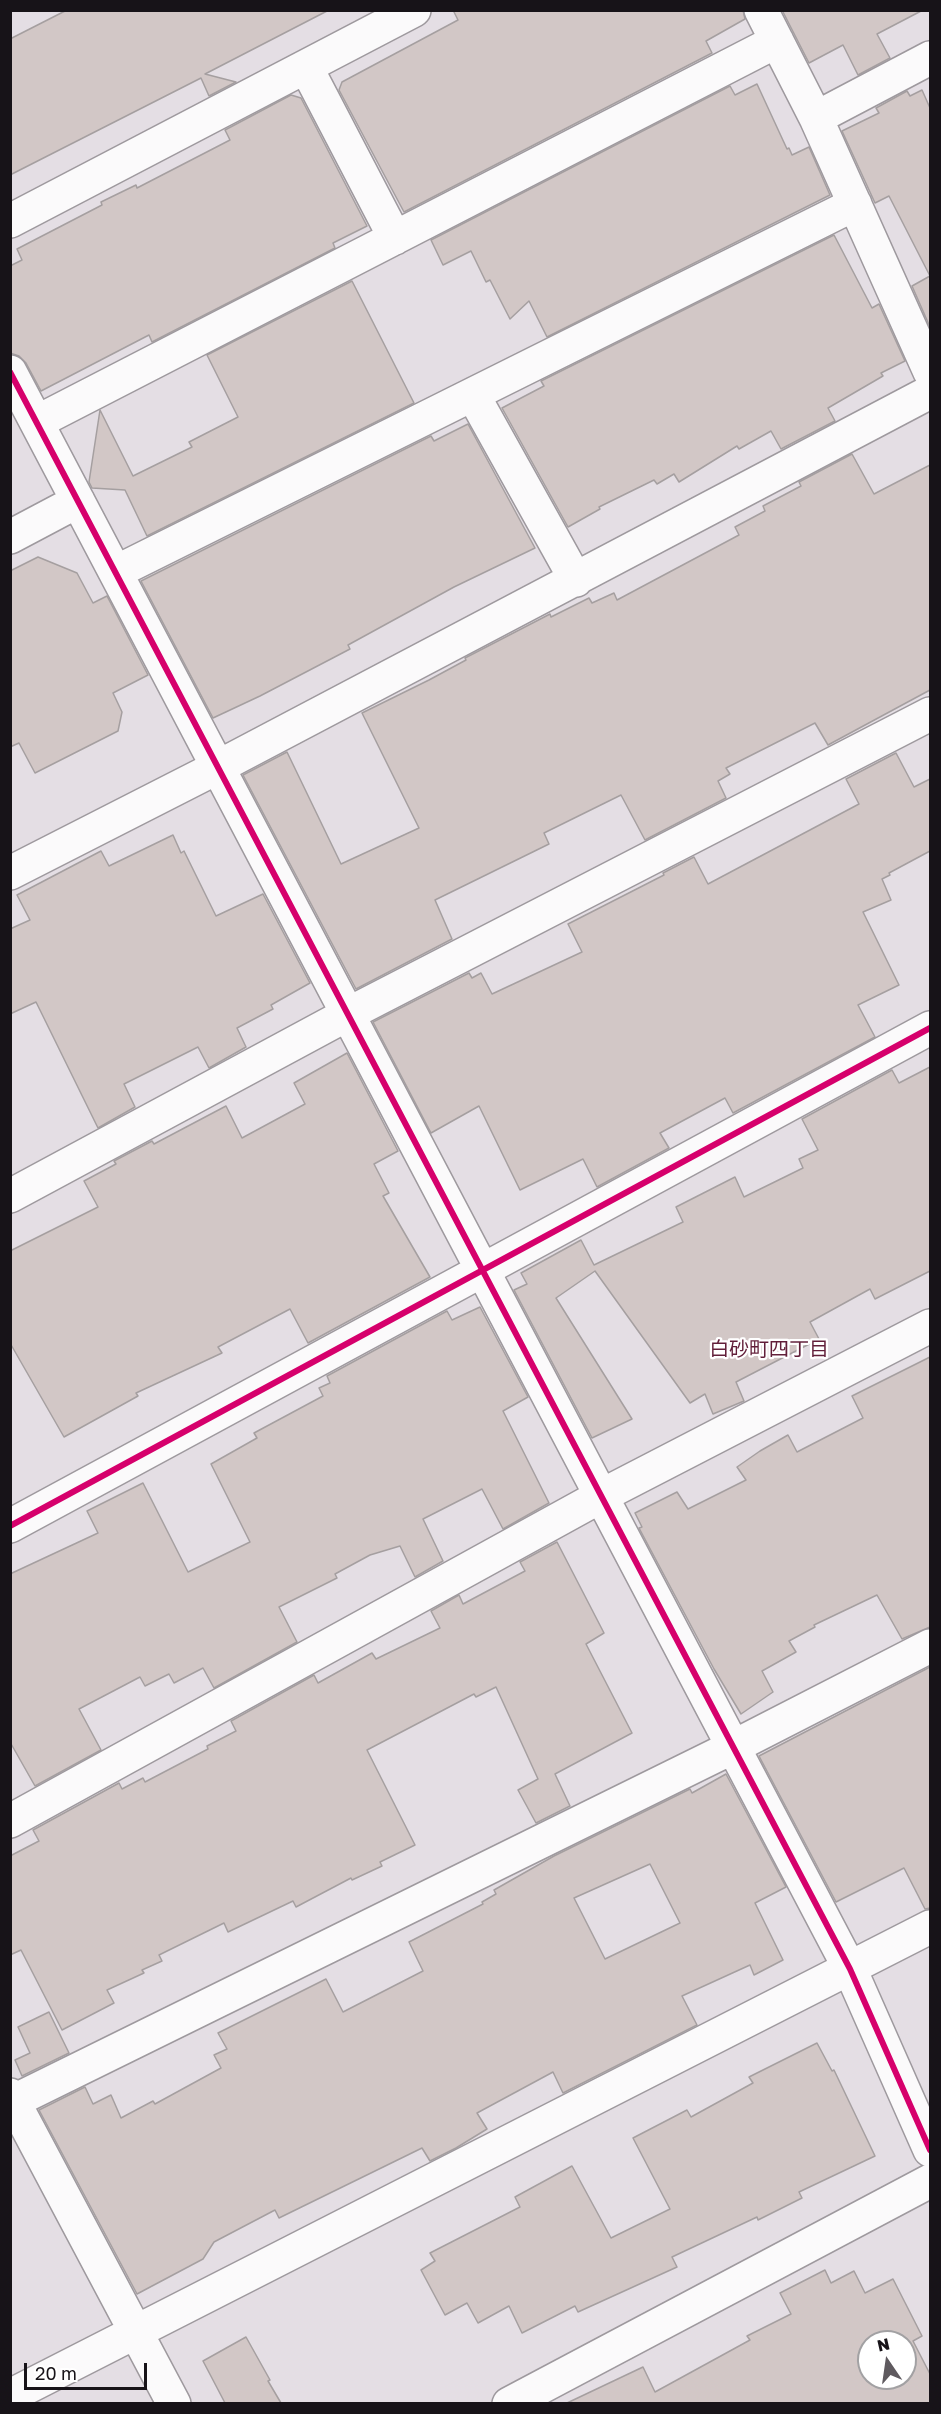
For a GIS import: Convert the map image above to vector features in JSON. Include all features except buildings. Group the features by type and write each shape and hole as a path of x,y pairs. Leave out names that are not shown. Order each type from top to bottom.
{"street":[{"path":"10,221 414,10"},
{"path":"761,10 816,118 930,372"},
{"path":"37,422 777,41"},
{"path":"816,118 930,58"},
{"path":"306,67 395,238"},
{"path":"116,572 855,204"},
{"path":"10,372 850,1969 930,2150"},
{"path":"10,873 576,580 930,392"},
{"path":"473,395 576,580"},
{"path":"10,537 78,501"},
{"path":"10,1196 348,1014 930,714"},
{"path":"10,1526 930,1028"},
{"path":"10,1821 601,1496 930,1326"},
{"path":"174,2403 12,2100 733,1747 930,1646"},
{"path":"10,2396 930,1927"},
{"path":"509,2403 930,2181"}],"cycle path":[{"path":"10,372 850,1969 930,2150"},
{"path":"10,1526 930,1028"}],"district":[{"name":"白砂町四丁目","path":"769,1350"}]}
